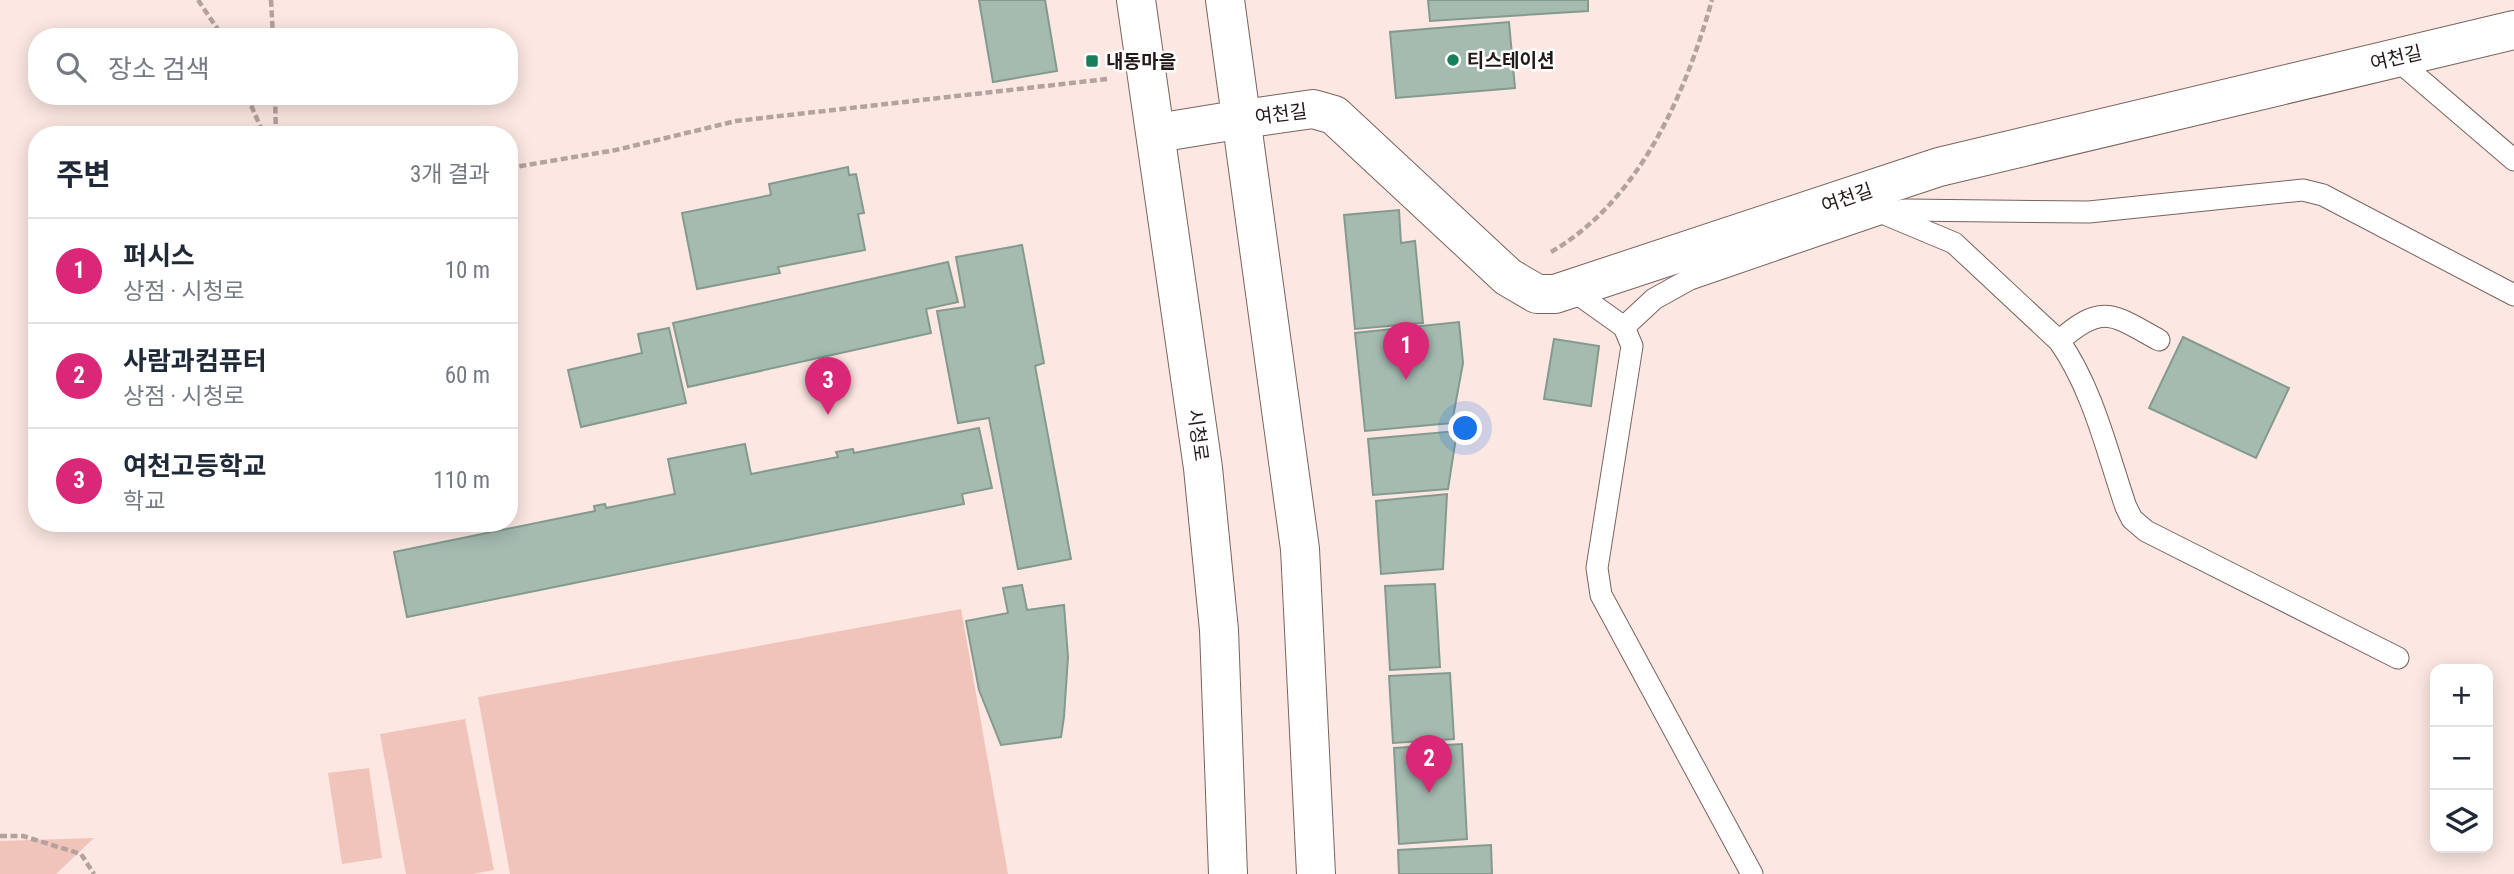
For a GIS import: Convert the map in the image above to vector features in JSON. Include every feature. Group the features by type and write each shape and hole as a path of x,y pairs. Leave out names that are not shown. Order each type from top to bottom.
{"street":[{"name":"시청로","path":"1136,0 1203,468 1217,603 1228,874"},
{"path":"1225,0 1300,550 1316,874"},
{"name":"여천길","path":"1157,133 1313,109 1334,115 1508,277 1538,294 1572,290 1939,167 2514,30"}],"lane":[{"path":"2395,58 2514,160"},
{"path":"1624,327 1654,299 1690,279 1882,213 1906,210 2089,212 2303,190 2323,195 2514,295"},
{"path":"1882,213 1954,243 2059,341 2082,383 2132,519 2146,531 2398,658"},
{"path":"1572,290 1624,327 1632,346 1597,568 1601,595 1752,874"},
{"path":"2059,341 2089,317 2102,316 2117,318 2160,340"}],"path":[{"path":"198,0 217,28"},
{"path":"271,0 273,28"},
{"path":"1508,277 1575,238 1632,177 1669,116 1696,56 1712,0"},
{"path":"518,166 616,150 736,121 1090,82 1146,72"},
{"path":"251,105 260,126"},
{"path":"275,105 276,126"},
{"path":"0,836 23,836 81,854 94,874"}],"shaded area":[{"path":"961,609 1008,874 510,874 478,697"},
{"path":"465,719 494,870 473,874 406,874 380,734"},
{"path":"369,768 382,858 342,864 328,773"},
{"path":"94,838 56,874 0,874 0,841"}],"building":[{"path":"979,0 1045,0 1057,71 993,82"},
{"path":"1428,0 1588,0 1588,11 1430,21"},
{"name":"티스테이션","path":"1509,22 1515,88 1396,98 1390,32"},
{"path":"848,167 849,175 856,174 864,213 858,214 865,250 778,267 780,273 697,289 682,213 771,195 769,184"},
{"path":"1399,210 1401,243 1415,241 1423,323 1355,329 1344,215"},
{"path":"1022,245 1044,363 1035,366 1071,559 1018,569 989,418 958,423 937,311 965,307 956,257"},
{"path":"948,262 958,302 926,309 931,333 688,387 673,323"},
{"path":"1459,322 1463,363 1452,423 1365,431 1355,333"},
{"path":"669,328 686,403 581,427 568,370 642,353 638,334"},
{"path":"2183,337 2289,388 2256,458 2149,408"},
{"path":"1554,339 1599,346 1591,406 1544,399"},
{"path":"979,428 992,488 962,494 964,504 407,617 394,552 492,532 518,532 518,527 595,511 594,506 605,504 606,508 675,494 668,459 745,444 751,474 838,457 836,452 853,449 854,453"},
{"path":"1457,431 1448,489 1373,495 1368,439"},
{"path":"1447,494 1443,569 1381,574 1376,501"},
{"path":"1435,584 1440,667 1390,670 1385,586"},
{"path":"1022,585 1027,610 1064,605 1068,657 1064,717 1061,737 1001,745 979,690 966,621 1008,613 1003,588"},
{"path":"1450,673 1454,739 1393,743 1389,676"},
{"path":"1462,744 1467,839 1399,844 1394,748"},
{"path":"1491,845 1492,874 1399,874 1398,850"}],"place":[{"name":"티스테이션","path":"1453,60"},
{"name":"내동마을","path":"1092,61"},
{"name":"퍼시스","path":"1406,380"},
{"name":"여천고등학교","path":"828,415"},
{"name":"사람과컴퓨터","path":"1429,793"}]}
